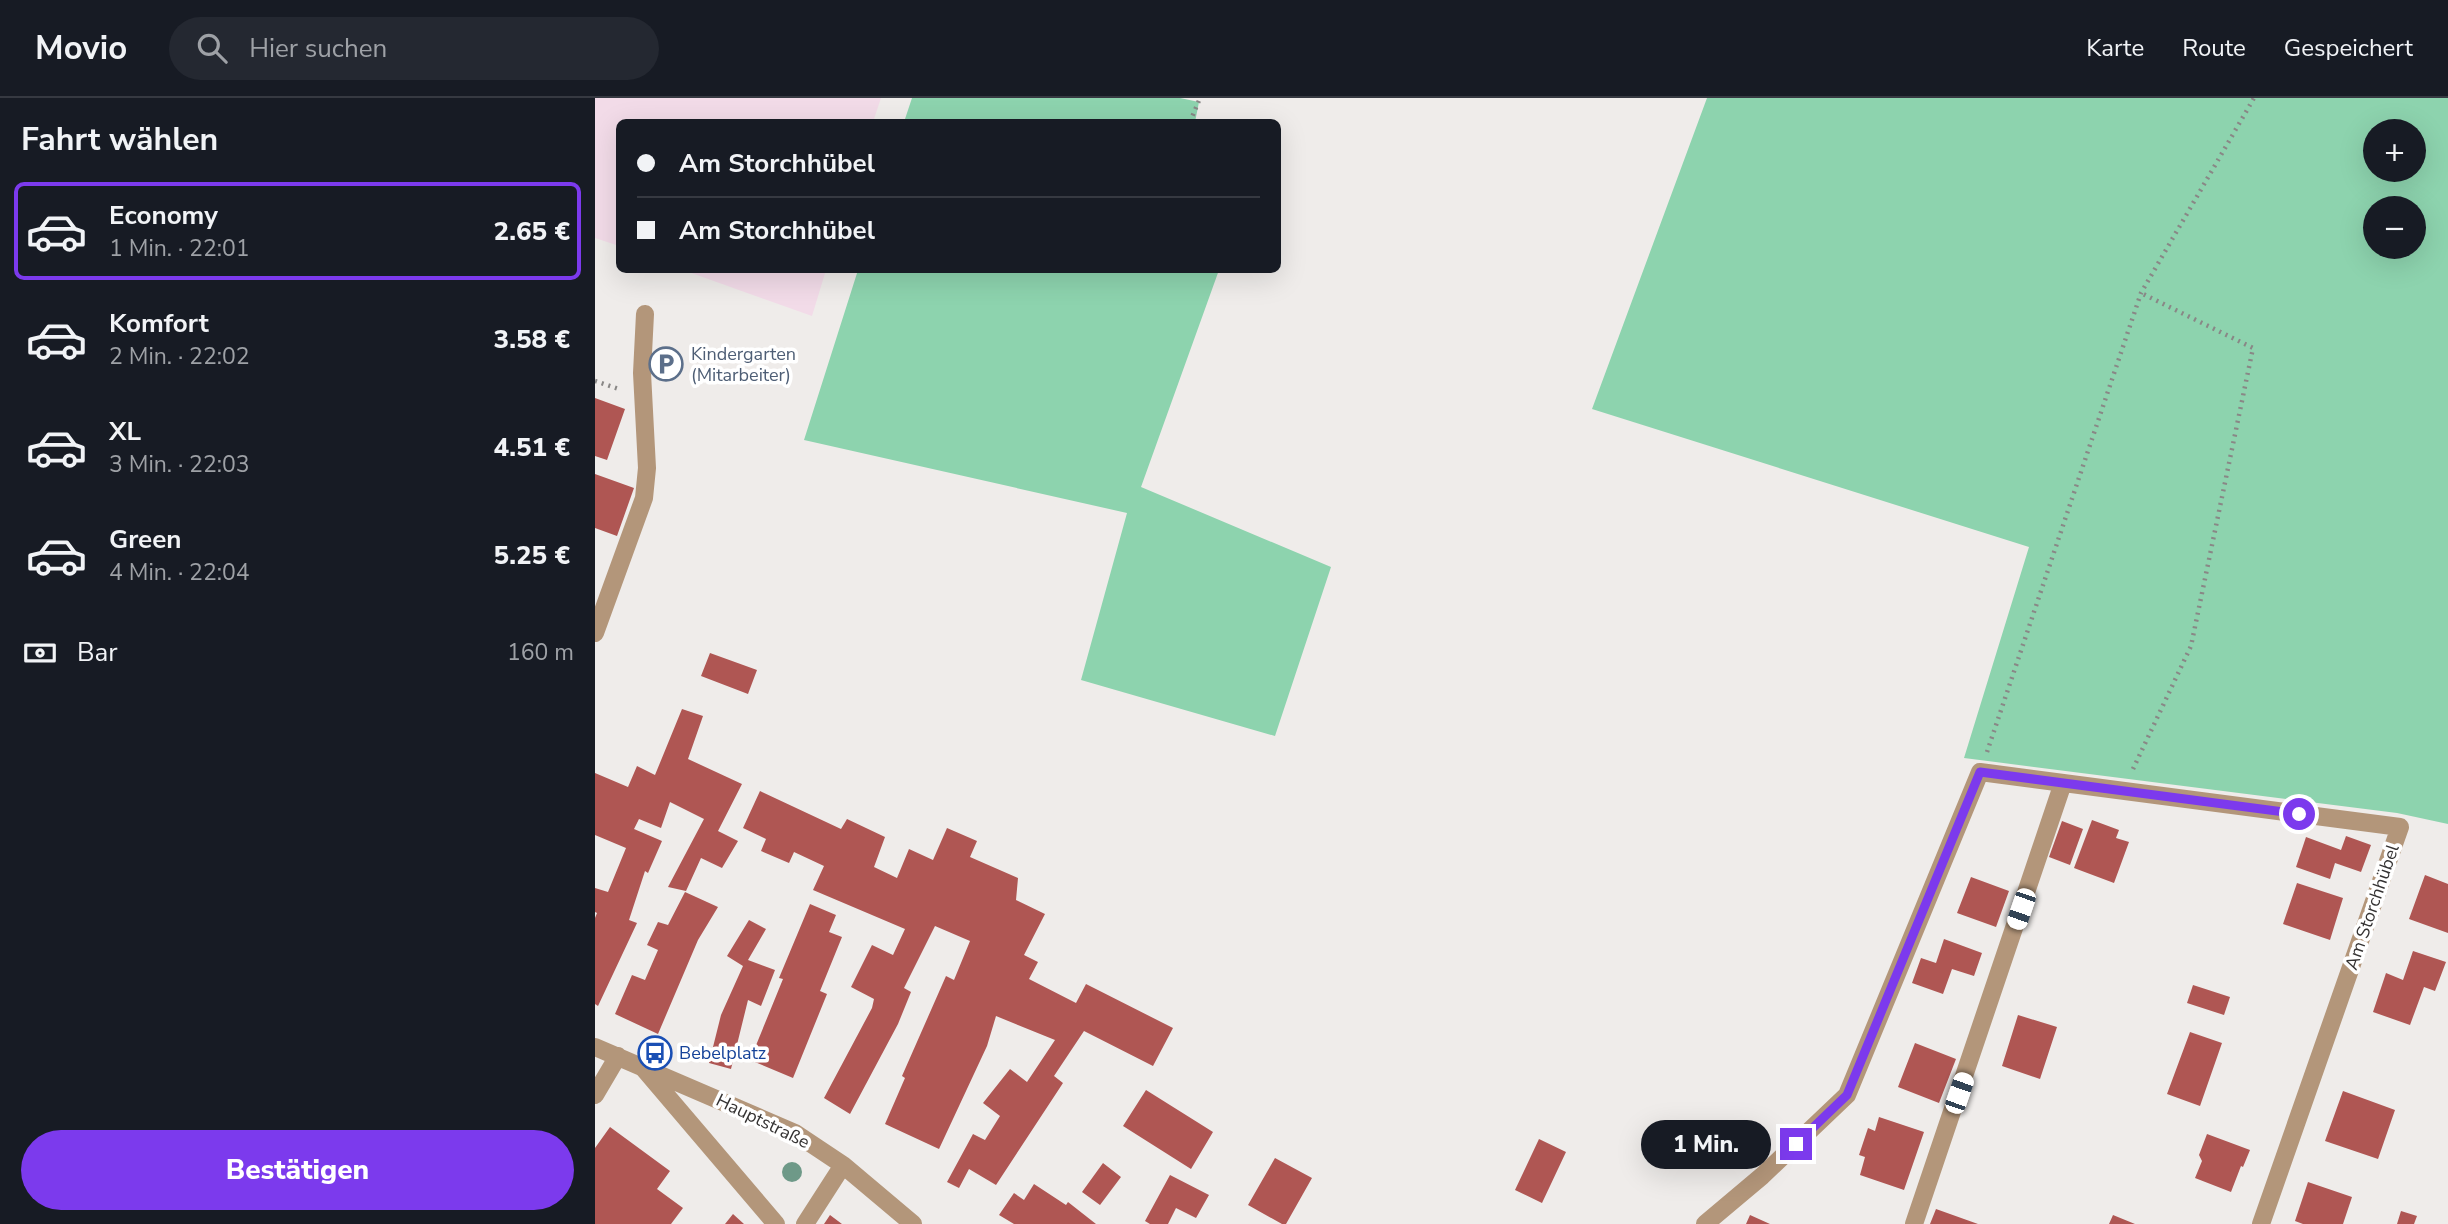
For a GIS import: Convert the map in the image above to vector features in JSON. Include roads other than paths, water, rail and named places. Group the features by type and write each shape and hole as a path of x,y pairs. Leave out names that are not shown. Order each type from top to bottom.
{"street":[{"path":"595,633 644,498 647,468 642,373 645,314"},
{"name":"Am Storchhübel","path":"1705,1224 1762,1176 1847,1095 1980,772 2400,827 2261,1224"},
{"path":"1914,1224 2063,783"},
{"name":"Hauptstraße","path":"595,1047 795,1133 843,1165 913,1224"},
{"path":"595,1095 618,1056"},
{"path":"641,1066 776,1224"},
{"path":"805,1224 843,1165"}],"place":[{"name":"Kindergarten (Mitarbeiter)","path":"666,364"},
{"name":"Bebelplatz","path":"655,1053"}]}
